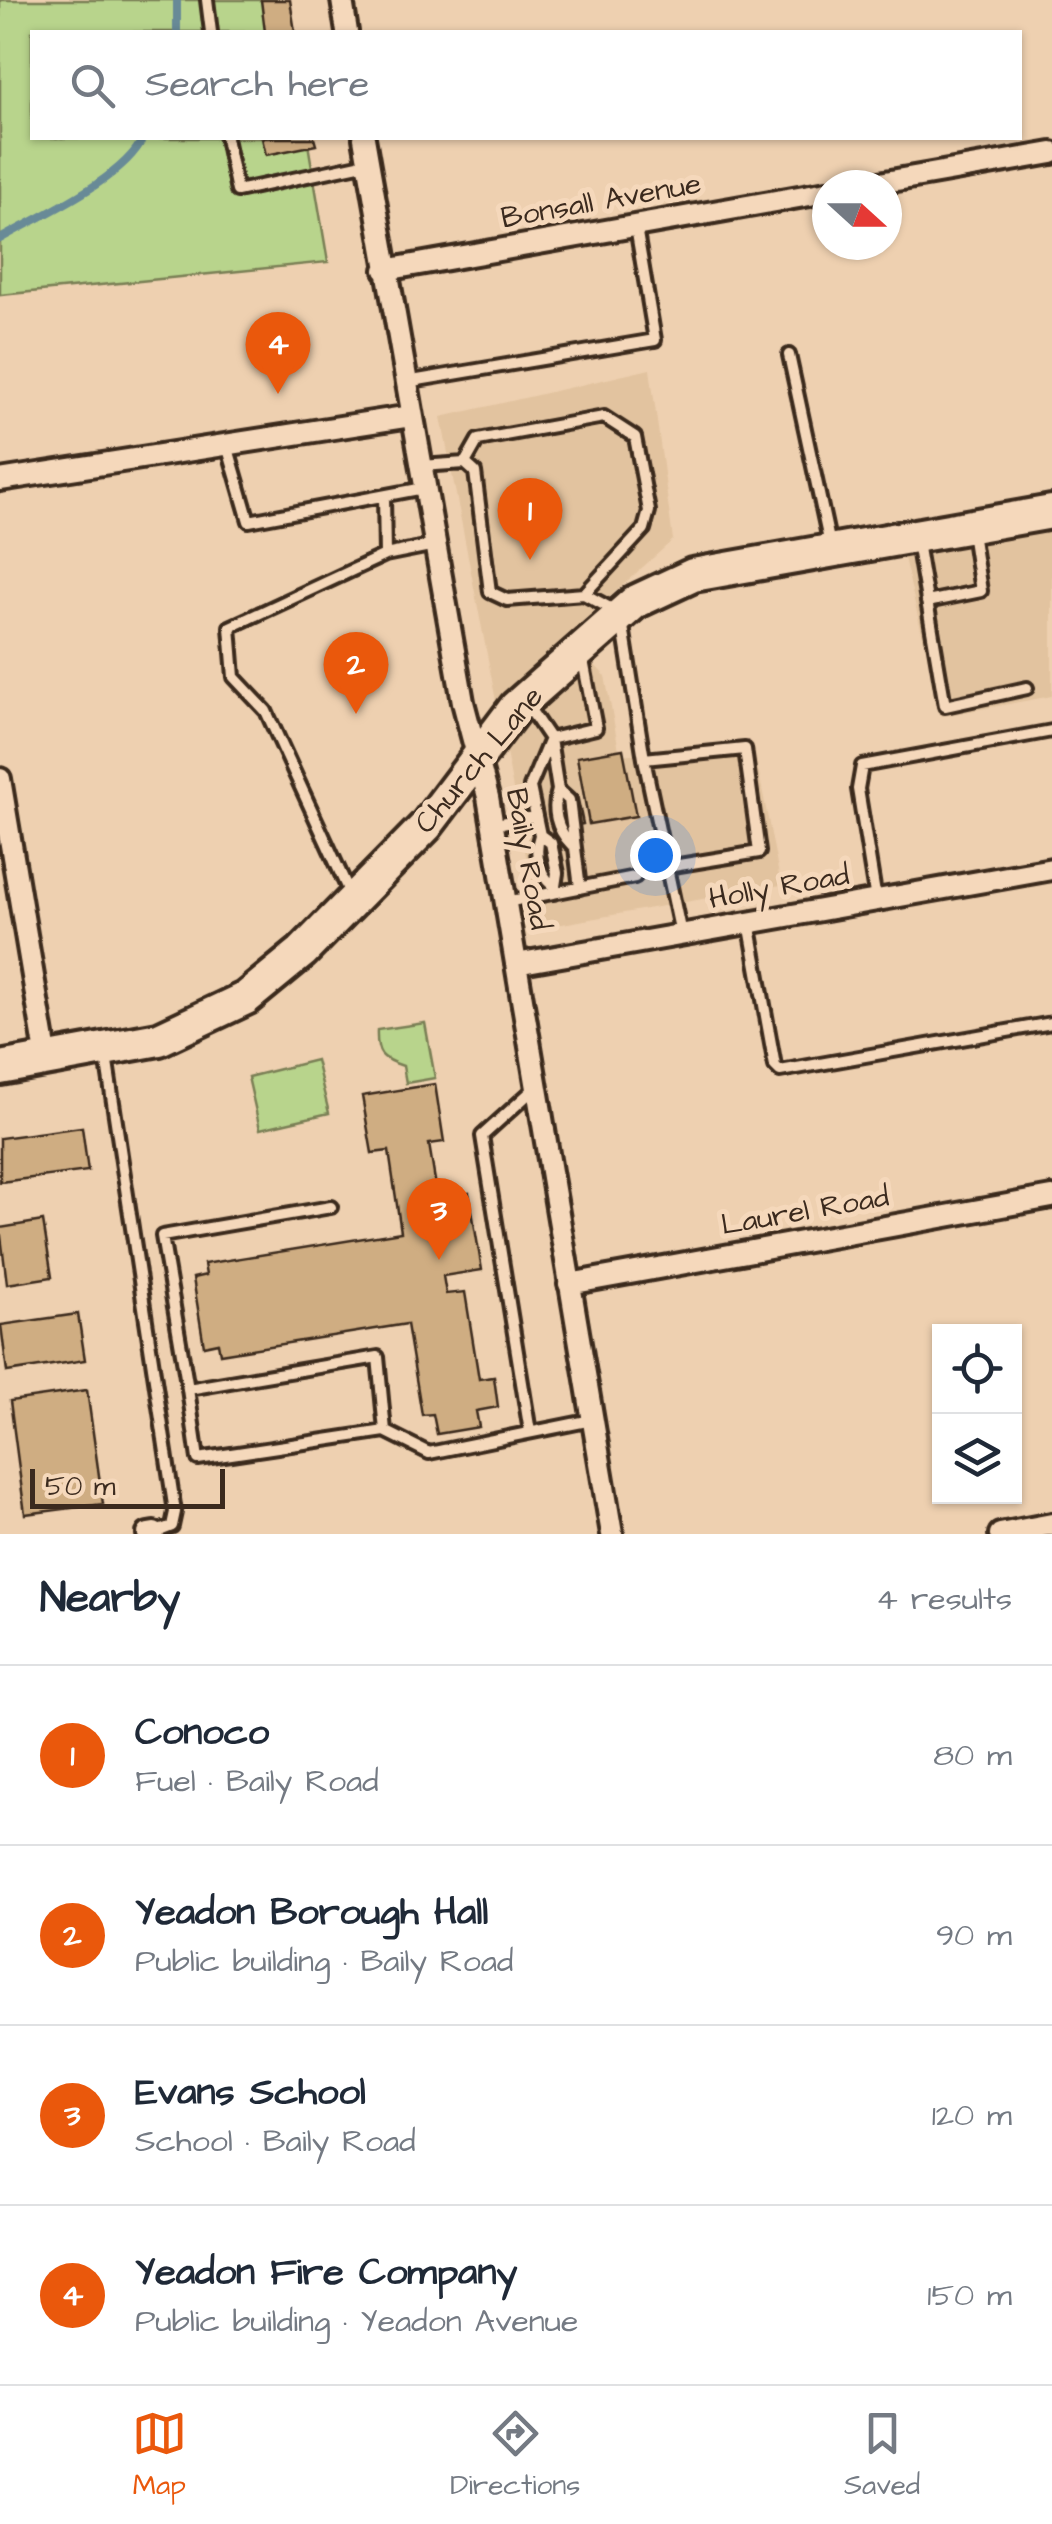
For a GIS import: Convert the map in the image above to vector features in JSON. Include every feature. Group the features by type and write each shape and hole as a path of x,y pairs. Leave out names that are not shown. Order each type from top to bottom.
{"main road":[{"name":"Church Lane","path":"0,1068 160,1039 226,1011 284,969 426,826 524,700 648,594 693,575 1052,512"}],"street":[{"path":"342,0 348,30"},
{"name":"Baily Road","path":"364,140 462,702 506,902 612,1534"},
{"path":"902,179 1052,153"},
{"name":"Bonsall Avenue","path":"385,270 812,195"},
{"path":"0,480 411,416"},
{"path":"0,779 47,1060"},
{"name":"Holly Road","path":"516,964 1052,869"},
{"name":"Laurel Road","path":"570,1284 1052,1197"},
{"path":"1000,1534 1052,1524"}],"lane":[{"path":"207,0 211,30"},
{"path":"226,140 237,191 368,163"},
{"path":"405,382 655,340 636,226"},
{"path":"789,355 831,550"},
{"path":"465,462 478,440 604,417 635,437 649,511 644,528 584,594"},
{"path":"226,445 250,521 424,488"},
{"path":"420,466 465,462"},
{"path":"465,462 475,472 490,592 507,600 584,594 621,614 644,759 681,934"},
{"path":"384,496 384,555"},
{"path":"927,602 981,591 971,526"},
{"path":"916,536 944,706 1027,688"},
{"path":"353,901 266,711 234,677 230,628 384,555 435,546"},
{"path":"550,739 596,728 581,649"},
{"path":"524,700 550,739 558,790 569,800 575,830 571,844 580,888"},
{"path":"876,900 858,789 862,766 1052,731"},
{"path":"550,739 530,786 540,835 551,843 558,873 553,889"},
{"path":"644,759 745,749 759,852 667,867"},
{"path":"492,825 536,816"},
{"path":"506,902 553,889 636,877"},
{"path":"749,922 775,1066 780,1071 1052,1023"},
{"path":"105,1050 176,1512 172,1526 151,1534"},
{"path":"530,1432 482,1136 536,1087"},
{"path":"331,1208 162,1236 198,1459 385,1431 429,1453 592,1420"},
{"path":"188,1389 378,1357 385,1431"}],"shaded area":[{"path":"650,369 673,540 567,635 605,676 620,755 753,743 781,885 540,928 441,417"},
{"path":"1052,530 1052,696 942,716 904,558"}],"green space":[{"path":"0,0 284,0 290,30 30,30 30,140 307,140 328,262 0,295"},
{"path":"425,1023 435,1078 406,1083 403,1066 385,1058 379,1050 377,1030"},
{"path":"316,1060 329,1113 260,1129 248,1077"}],"building":[{"path":"261,0 290,0 295,30 265,30"},
{"path":"262,140 315,140 316,145 266,155"},
{"path":"623,749 636,816 589,824 577,757"},
{"path":"577,795 583,824 558,829 552,800"},
{"path":"559,839 565,869 540,874 534,844"},
{"path":"435,1084 444,1142 429,1144 438,1199 469,1193 482,1270 443,1276 446,1294 465,1292 479,1379 494,1377 498,1407 476,1411 479,1427 437,1434 433,1414 422,1415 407,1324 220,1354 218,1343 204,1346 193,1278 206,1275 204,1264 401,1232 389,1151 372,1153 362,1096"},
{"path":"82,1127 88,1171 0,1182 0,1138"},
{"path":"43,1221 52,1277 7,1284 0,1228"},
{"path":"78,1314 85,1360 7,1372 1,1325"},
{"path":"87,1390 103,1504 25,1514 10,1401"}],"waterway":[{"path":"177,0 177,30"},
{"path":"0,239 100,182 133,153 142,140"}],"place":[{"name":"Yeadon Fire Company","path":"278,394"},
{"name":"Conoco","path":"530,560"},
{"name":"Yeadon Borough Hall","path":"356,714"},
{"name":"Evans School","path":"439,1260"}]}
